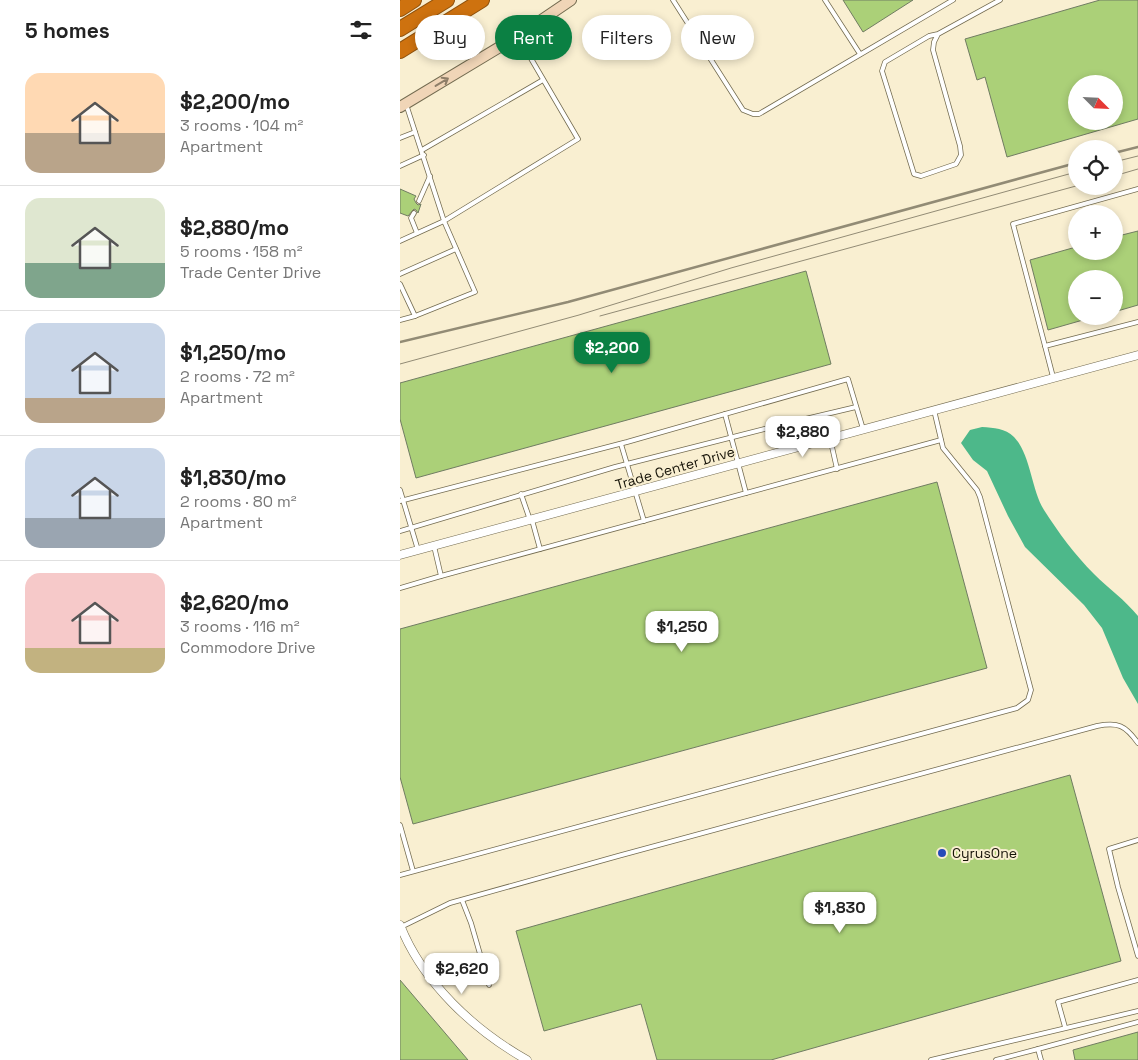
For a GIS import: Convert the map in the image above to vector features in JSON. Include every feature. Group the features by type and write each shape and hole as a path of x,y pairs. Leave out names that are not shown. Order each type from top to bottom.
{"highway":[{"path":"400,9 414,0"},
{"path":"400,29 447,0"},
{"path":"400,51 482,0"}],"main road":[{"path":"549,15 571,0"},
{"path":"403,106 495,50"}],"street":[{"name":"Trade Center Drive","path":"400,555 1136,357"},
{"path":"400,926 423,967 464,1013 488,1035 525,1059"}],"lane":[{"path":"673,0 743,110 758,114 953,0"},
{"path":"825,0 860,54"},
{"path":"938,34 933,50 961,155 956,164 921,176 914,174 882,70 885,62 930,36 938,34 1000,0"},
{"path":"400,241 444,221 578,139 532,60"},
{"path":"400,166 543,80"},
{"path":"400,320 475,292 444,221 423,153 403,106"},
{"path":"400,138 415,132"},
{"path":"419,201 430,176"},
{"path":"1054,379 1013,224 1138,189"},
{"path":"414,212 411,218 417,233"},
{"path":"400,274 456,249"},
{"path":"400,284 415,316"},
{"path":"1046,346 1138,322"},
{"path":"401,500 621,444 848,379 863,429"},
{"path":"400,530 627,464 856,407"},
{"path":"400,874 1017,708 1026,703 1031,690 980,497 977,490 943,448 934,410"},
{"path":"725,414 746,493"},
{"path":"830,438 837,469"},
{"path":"400,588 941,440"},
{"path":"621,444 644,521"},
{"path":"400,490 401,500 418,550"},
{"path":"522,494 540,549"},
{"path":"434,546 441,576"},
{"path":"400,926 450,903 1097,726 1111,723 1121,726 1130,732 1138,742"},
{"path":"400,825 413,871"},
{"path":"1138,840 1109,849 1138,956"},
{"path":"462,900 471,923 489,985"},
{"path":"1065,1027 1058,1002 1138,980"},
{"path":"931,1060 1138,1011"},
{"path":"996,1060 1138,1022"},
{"path":"1038,1049 1041,1060"}],"shaded area":[{"path":"982,427 1003,430 1011,434 1020,444 1028,462 1040,502 1055,527 1087,567 1138,616 1138,704 1123,678 1102,628 1084,605 1025,547 987,471 973,460 961,443 970,430"}],"building":[{"path":"843,0 913,0 863,32"},
{"path":"1100,0 1138,0 1138,119 1123,123 1123,75 1068,75 1068,130 1100,130 1007,157 985,77 977,80 965,39"},
{"path":"400,189 416,196 414,199 416,203 418,205 421,204 418,213 414,209 408,216 400,213"},
{"path":"1138,231 1138,305 1123,309 1123,270 1068,270 1068,324 1048,330 1030,260 1068,249 1068,260 1123,260 1123,235"},
{"path":"806,271 831,364 416,478 400,419 400,383"},
{"path":"937,482 987,668 413,824 400,777 400,629"},
{"name":"CyrusOne","path":"1070,775 1121,961 771,1060 657,1060 641,1004 544,1031 516,931"},
{"path":"400,980 468,1060 400,1060"},
{"path":"1138,1032 1138,1060 1075,1060 1073,1050"}],"tram line":[{"path":"1123,160 1138,156"},
{"path":"1123,173 1138,169"},
{"path":"400,364 579,315 731,268 1068,174"},
{"path":"600,316 1068,188"}],"railway":[{"path":"1123,151 1138,147"},
{"path":"400,342 568,302 1068,165"}],"place":[{"name":"CyrusOne","path":"942,853"}]}
